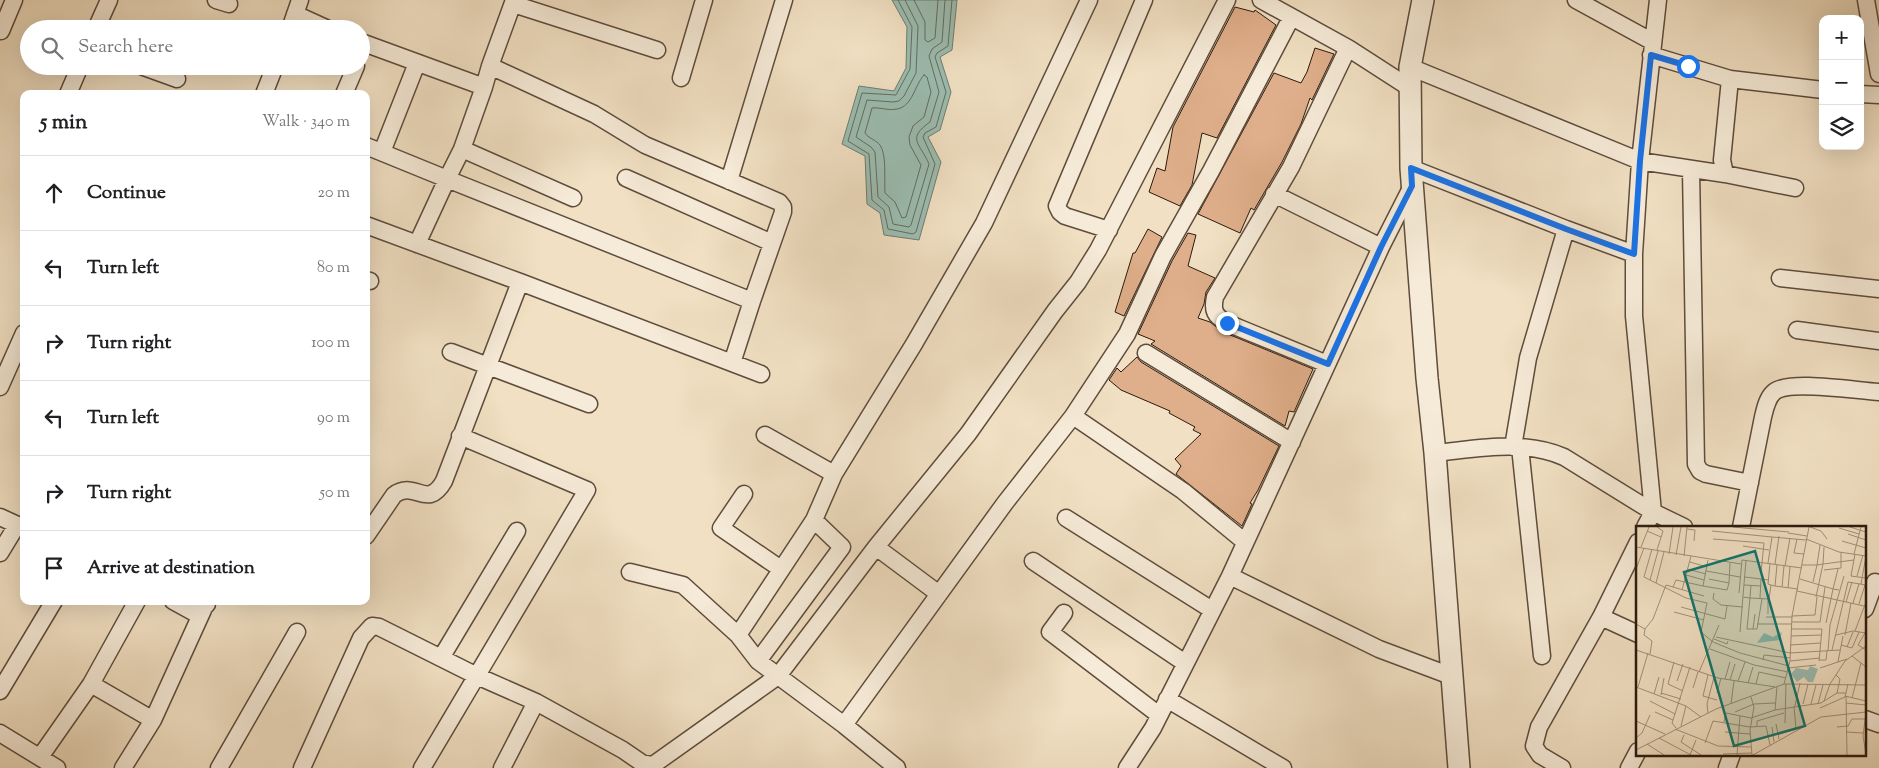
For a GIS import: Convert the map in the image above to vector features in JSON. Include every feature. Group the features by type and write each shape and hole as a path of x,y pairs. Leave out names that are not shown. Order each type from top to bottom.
{"street":[{"path":"1,31 14,0"},
{"path":"100,20 109,0"},
{"path":"681,78 704,0"},
{"path":"729,181 784,0"},
{"path":"738,635 814,520 834,474 914,344 984,223 1089,0"},
{"path":"1109,230 1065,216 1057,206 1144,0"},
{"path":"302,768 361,638 372,626 380,627 477,676 536,702 623,750 642,763 653,765 778,676 876,547 968,434 1055,311 1078,282 1109,230 1227,0"},
{"path":"1261,0 1348,48 1410,88"},
{"path":"1423,0 1410,67 1412,177 1427,378 1435,452 1458,768"},
{"path":"1576,0 1652,48 1730,79 1819,90"},
{"path":"1646,526 1653,512 1634,316 1634,254 1640,161 1658,0"},
{"path":"1866,0 1879,74"},
{"path":"417,244 462,149 514,2 657,50"},
{"path":"295,14 308,20"},
{"path":"844,725 1005,502 1073,416 1127,334 1163,256 1211,171 1291,18"},
{"path":"370,48 484,87"},
{"path":"1328,364 1227,323 1217,317 1213,307 1215,297 1291,167 1348,48"},
{"path":"382,152 417,63"},
{"path":"490,66 594,114 646,145 774,199 783,207 732,363"},
{"path":"1410,67 1640,161 1725,174 1795,188"},
{"path":"70,90 76,75"},
{"path":"166,75 177,79"},
{"path":"266,90 271,75"},
{"path":"346,90 352,75"},
{"path":"1725,174 1722,160 1730,79"},
{"path":"1864,94 1879,95"},
{"path":"370,148 752,301"},
{"path":"462,149 573,198"},
{"path":"1691,169 1696,464 1700,471 1706,474 1750,483"},
{"path":"1412,177 1634,254"},
{"path":"1135,765 1230,576 1412,177"},
{"path":"626,178 772,243"},
{"path":"1274,194 1381,247"},
{"path":"370,226 761,374"},
{"path":"1542,656 1516,447 1528,358 1566,229"},
{"path":"1780,278 1879,289"},
{"path":"370,530 394,495 400,490 410,490 427,495 439,490 489,366 520,282"},
{"path":"1797,330 1879,341"},
{"path":"0,387 20,342"},
{"path":"451,352 589,404"},
{"path":"1146,353 1292,442"},
{"path":"1741,526 1766,404 1772,393 1781,388 1798,386 1879,392"},
{"path":"1073,416 1183,491 1245,542"},
{"path":"765,435 834,474"},
{"path":"422,768 587,490 460,436"},
{"path":"1435,452 1516,447 1548,450 1564,457 1653,512 1682,526"},
{"path":"744,494 721,528 781,570"},
{"path":"0,517 20,526 0,553"},
{"path":"1066,518 1212,610"},
{"path":"758,660 842,547 814,520"},
{"path":"441,658 517,531"},
{"path":"1562,768 1540,755 1534,746 1539,727 1601,617 1636,546"},
{"path":"876,547 939,594"},
{"path":"1033,561 1185,663"},
{"path":"630,572 683,585 738,635 758,660 897,768"},
{"path":"1230,576 1379,649 1451,676"},
{"path":"1866,606 1873,581"},
{"path":"0,691 52,605"},
{"path":"40,757 91,684 135,605"},
{"path":"180,605 198,613 206,605"},
{"path":"123,768 154,720 206,605"},
{"path":"1064,613 1050,632 1159,716"},
{"path":"1601,617 1636,633"},
{"path":"219,768 297,632"},
{"path":"91,684 154,720"},
{"path":"1167,699 1283,768"},
{"path":"502,768 536,702"},
{"path":"1866,719 1879,724"},
{"path":"0,733 57,768"},
{"path":"1629,768 1636,755"},
{"path":"1727,768 1731,756"}],"water":[{"path":"892,0 957,0 952,50 940,57 951,92 940,130 928,137 941,162 919,240 884,235 880,213 867,204 865,156 842,144 859,86 894,91 906,68 907,27"}],"building":[{"path":"1235,7 1254,12 1255,10 1276,25 1217,138 1202,133 1192,185 1180,206 1149,192 1157,168 1165,171 1173,127"},
{"path":"1315,48 1334,54 1312,100 1310,98 1301,124 1282,162 1254,210 1251,208 1240,233 1198,214 1274,73 1301,83"},
{"path":"1148,229 1162,237 1124,316 1115,312 1133,253 1135,253"},
{"path":"1188,233 1196,235 1188,266 1215,278 1206,292 1204,304 1198,318 1210,322 1223,332 1313,369 1294,412 1289,411 1285,426 1151,344 1155,341 1138,334 1172,261"},
{"path":"1137,357 1141,362 1279,446 1250,503 1252,504 1242,526 1176,474 1181,466 1175,459 1201,434 1193,430 1195,427 1169,413 1170,411 1121,390 1109,380 1117,368 1121,372"}],"route":[{"path":"1227,323 1328,364 1381,247 1412,186 1411,168 1634,254 1640,161 1651,55 1688,66"}]}
